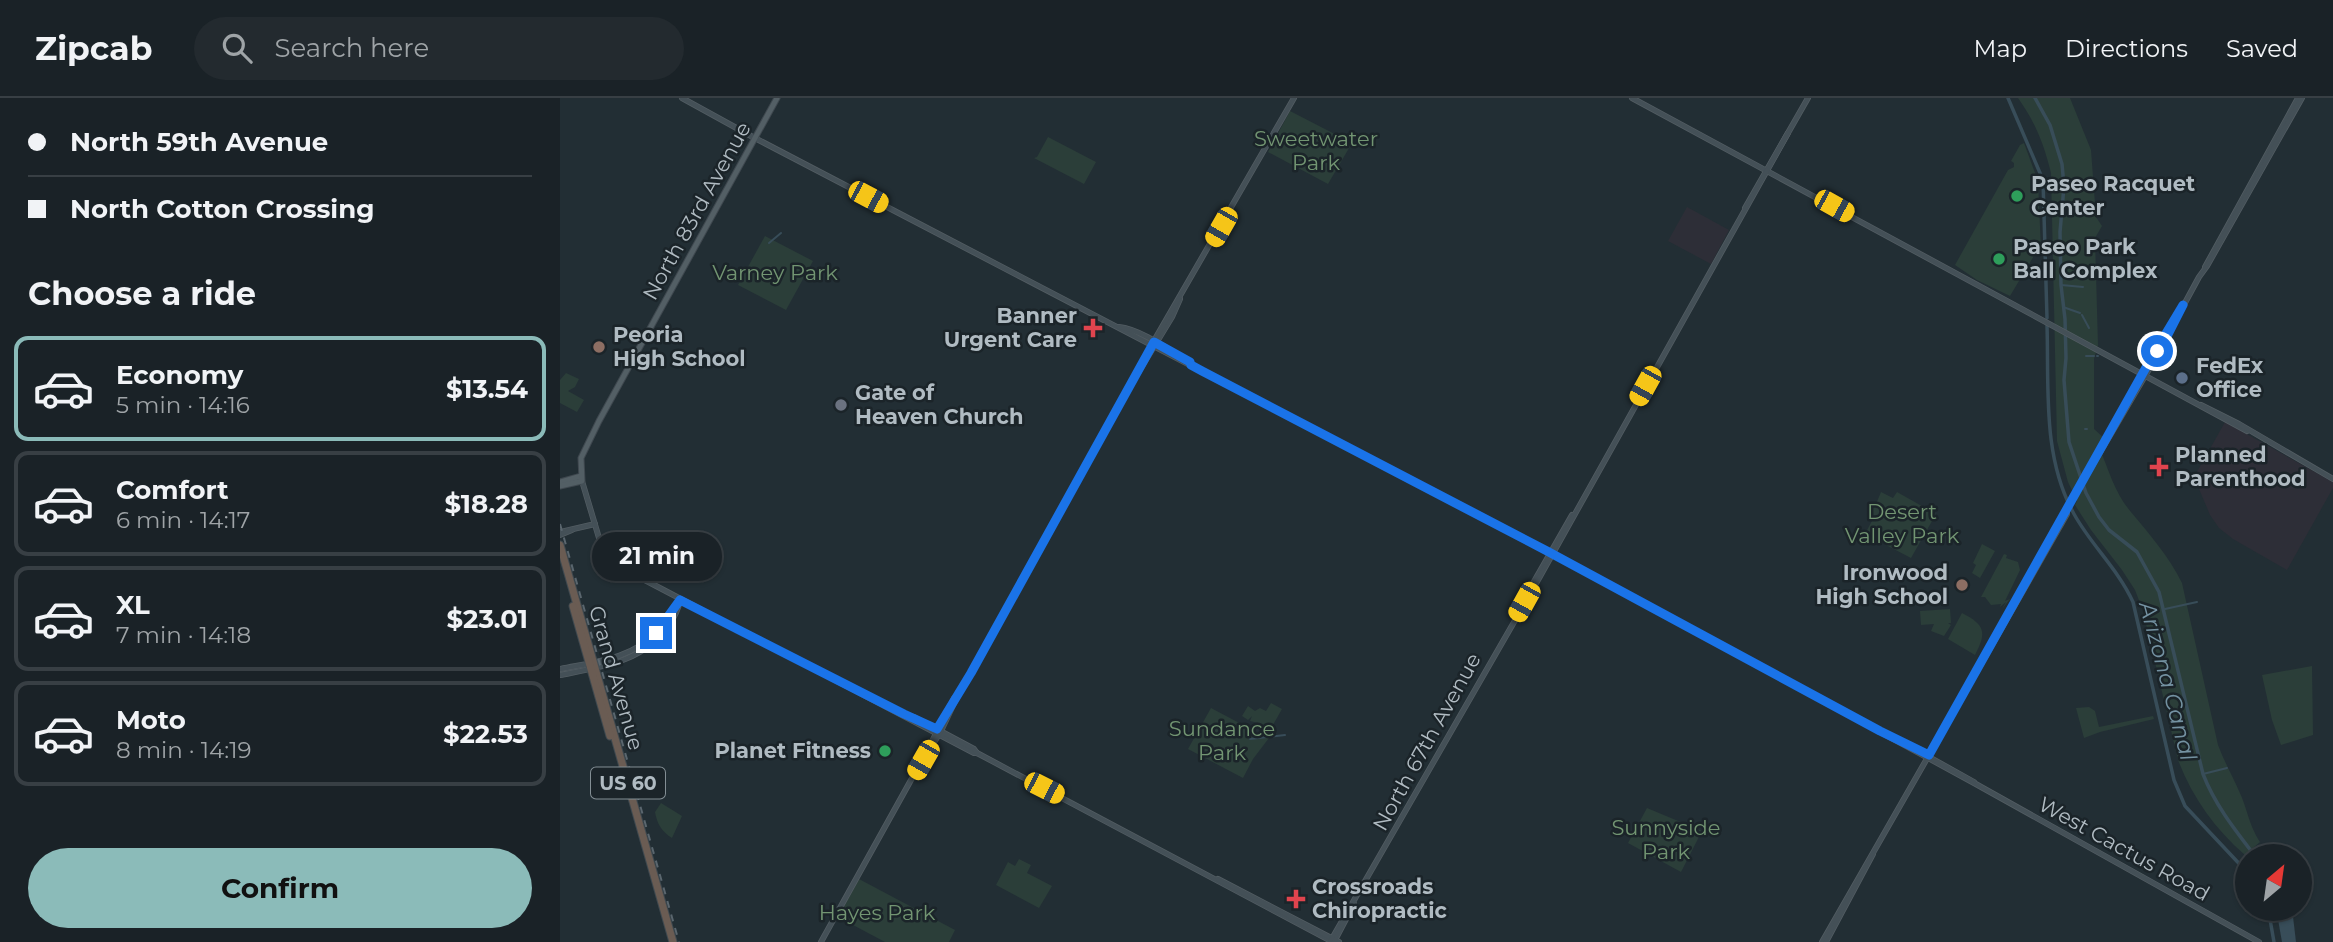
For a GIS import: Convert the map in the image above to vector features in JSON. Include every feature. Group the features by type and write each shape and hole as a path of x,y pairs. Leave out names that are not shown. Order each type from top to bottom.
{"highway":[{"name":"Grand Avenue","path":"560,545 592,666"},
{"name":"Grand Avenue","path":"560,561 671,942"}],"main road":[{"name":"West Cactus Road","path":"682,98 1118,327 1126,328 1191,365 1551,553 1928,757 2259,942"},
{"name":"North 83rd Avenue","path":"581,478 581,458 598,425 777,98"},
{"path":"821,942 1294,98"},
{"path":"1632,98 2239,424 2247,431"},
{"name":"North 67th Avenue","path":"1333,941 1808,98"},
{"path":"2144,374 2158,354 2300,98"},
{"path":"1154,345 1175,312 1179,299"},
{"path":"1928,757 2183,305"},
{"path":"2158,354 2159,345"},
{"path":"2201,405 2333,479"},
{"path":"2220,417 2239,424"},
{"path":"560,484 581,478 602,548 614,563 680,600 1252,896 1333,941"},
{"path":"1824,942 2069,507"},
{"path":"560,533 595,524"},
{"path":"560,669 622,662 645,645 680,600"},
{"path":"2006,615 2006,622"},
{"path":"560,675 592,666 645,645"},
{"path":"938,732 954,706 956,697"},
{"path":"1217,879 1233,890 1333,941"},
{"path":"1233,890 1252,896"}],"shaded area":[{"path":"1687,207 1729,230 1711,264 1668,241"},
{"path":"2225,422 2333,482 2333,488 2287,570 2219,528 2210,515 2194,477"}],"green space":[{"path":"2018,98 2070,98 2091,150 2096,217 2102,226 2095,238 2098,345 2094,359 2094,429 2104,438 2099,447 2125,505 2165,554 2182,583 2218,745 2260,842 2258,844 2235,845 2206,812 2190,787 2178,760 2143,611 2135,590 2075,505 2077,501 2068,482 2057,441 2051,173 2029,116"},
{"name":"Sweetwater Park","path":"1290,111 1352,143 1328,184 1268,152"},
{"path":"1048,137 1096,162 1084,184 1034,158"},
{"path":"2024,143 2038,181 2041,249 2038,249 2010,296 1977,280 1955,265 2008,170 2014,167 2011,161"},
{"name":"Varney Park","path":"765,236 813,261 786,310 738,285"},
{"path":"566,373 579,379 575,387 568,391 584,400 577,412 560,403 560,380"},
{"name":"Desert Valley Park","path":"1881,492 1893,498 1897,492 1936,514 1911,558 1865,534 1873,519 1867,515"},
{"path":"1982,544 1995,551 1980,578 1972,573 1976,565 1973,563"},
{"path":"2004,554 2007,555 2006,558 2018,562 2020,570 2005,601 2010,599 2002,609 2006,602 2000,607 2001,604 1991,605 1985,597 1981,597"},
{"path":"1950,609 1951,623 1948,623 1951,625 1944,636 1931,631 1934,624 1921,625 1920,611"},
{"path":"1962,613 1975,621 1982,630 1975,655 1948,639"},
{"path":"2312,666 2313,735 2281,745 2272,720 2262,675"},
{"path":"1271,703 1282,709 1269,732 1257,726 1258,723 1250,721 1252,716 1248,720 1242,716 1248,706 1255,711 1260,708 1266,711"},
{"path":"2089,707 2095,711 2099,727 2153,716 2154,719 2084,738 2076,708"},
{"name":"Sundance Park","path":"1211,708 1262,735 1272,734 1253,759 1243,778 1188,749"},
{"path":"661,803 682,816 672,838 657,820 655,812"},
{"name":"Sunnyside Park","path":"1647,808 1702,831 1681,872 1628,843"},
{"path":"1019,859 1031,865 1027,873 1052,886 1039,908 996,885 1008,862 1015,866"},
{"name":"Hayes Park","path":"859,879 955,930 949,942 885,942 838,917"}],"water":[{"path":"2278,921 2294,921 2296,942 2282,942"}],"waterway":[{"path":"2008,98 2043,180 2047,318"},
{"path":"2035,98 2050,125 2062,164 2064,186 2060,232 2061,285 2065,319 2064,380 2069,442 2086,493 2099,517 2109,530 2137,552 2159,592 2203,774 2219,807 2246,844"},
{"path":"769,243 781,233"},
{"path":"2061,285 2083,287"},
{"path":"2063,307 2080,313"},
{"path":"2082,315 2089,328"},
{"name":"Arizona Canal","path":"2047,325 2049,421 2064,492 2074,514 2133,602 2174,780 2185,806 2235,859"},
{"path":"2086,356 2094,356"},
{"path":"2165,609 2197,602"},
{"path":"1250,739 1285,735"},
{"path":"2203,774 2227,768"},
{"name":"Arizona Canal","path":"2270,921 2274,942"}],"railway":[{"path":"560,524 679,942"}],"place":[{"name":"Paseo Racquet Center","path":"2017,196"},
{"name":"Paseo Park Ball Complex","path":"1999,259"},
{"name":"Banner Urgent Care","path":"1093,328"},
{"name":"Peoria High School","path":"599,347"},
{"name":"FedEx Office","path":"2182,378"},
{"name":"Gate of Heaven Church","path":"841,405"},
{"name":"Planned Parenthood","path":"2159,467"},
{"name":"Ironwood High School","path":"1962,585"},
{"name":"Planet Fitness","path":"885,751"},
{"name":"Crossroads Chiropractic","path":"1296,899"}],"route":[{"path":"656,633 680,600 937,729 971,673 1154,342 1202,371 1929,755 2145,369 2183,305 2158,354 2157,351"}]}
